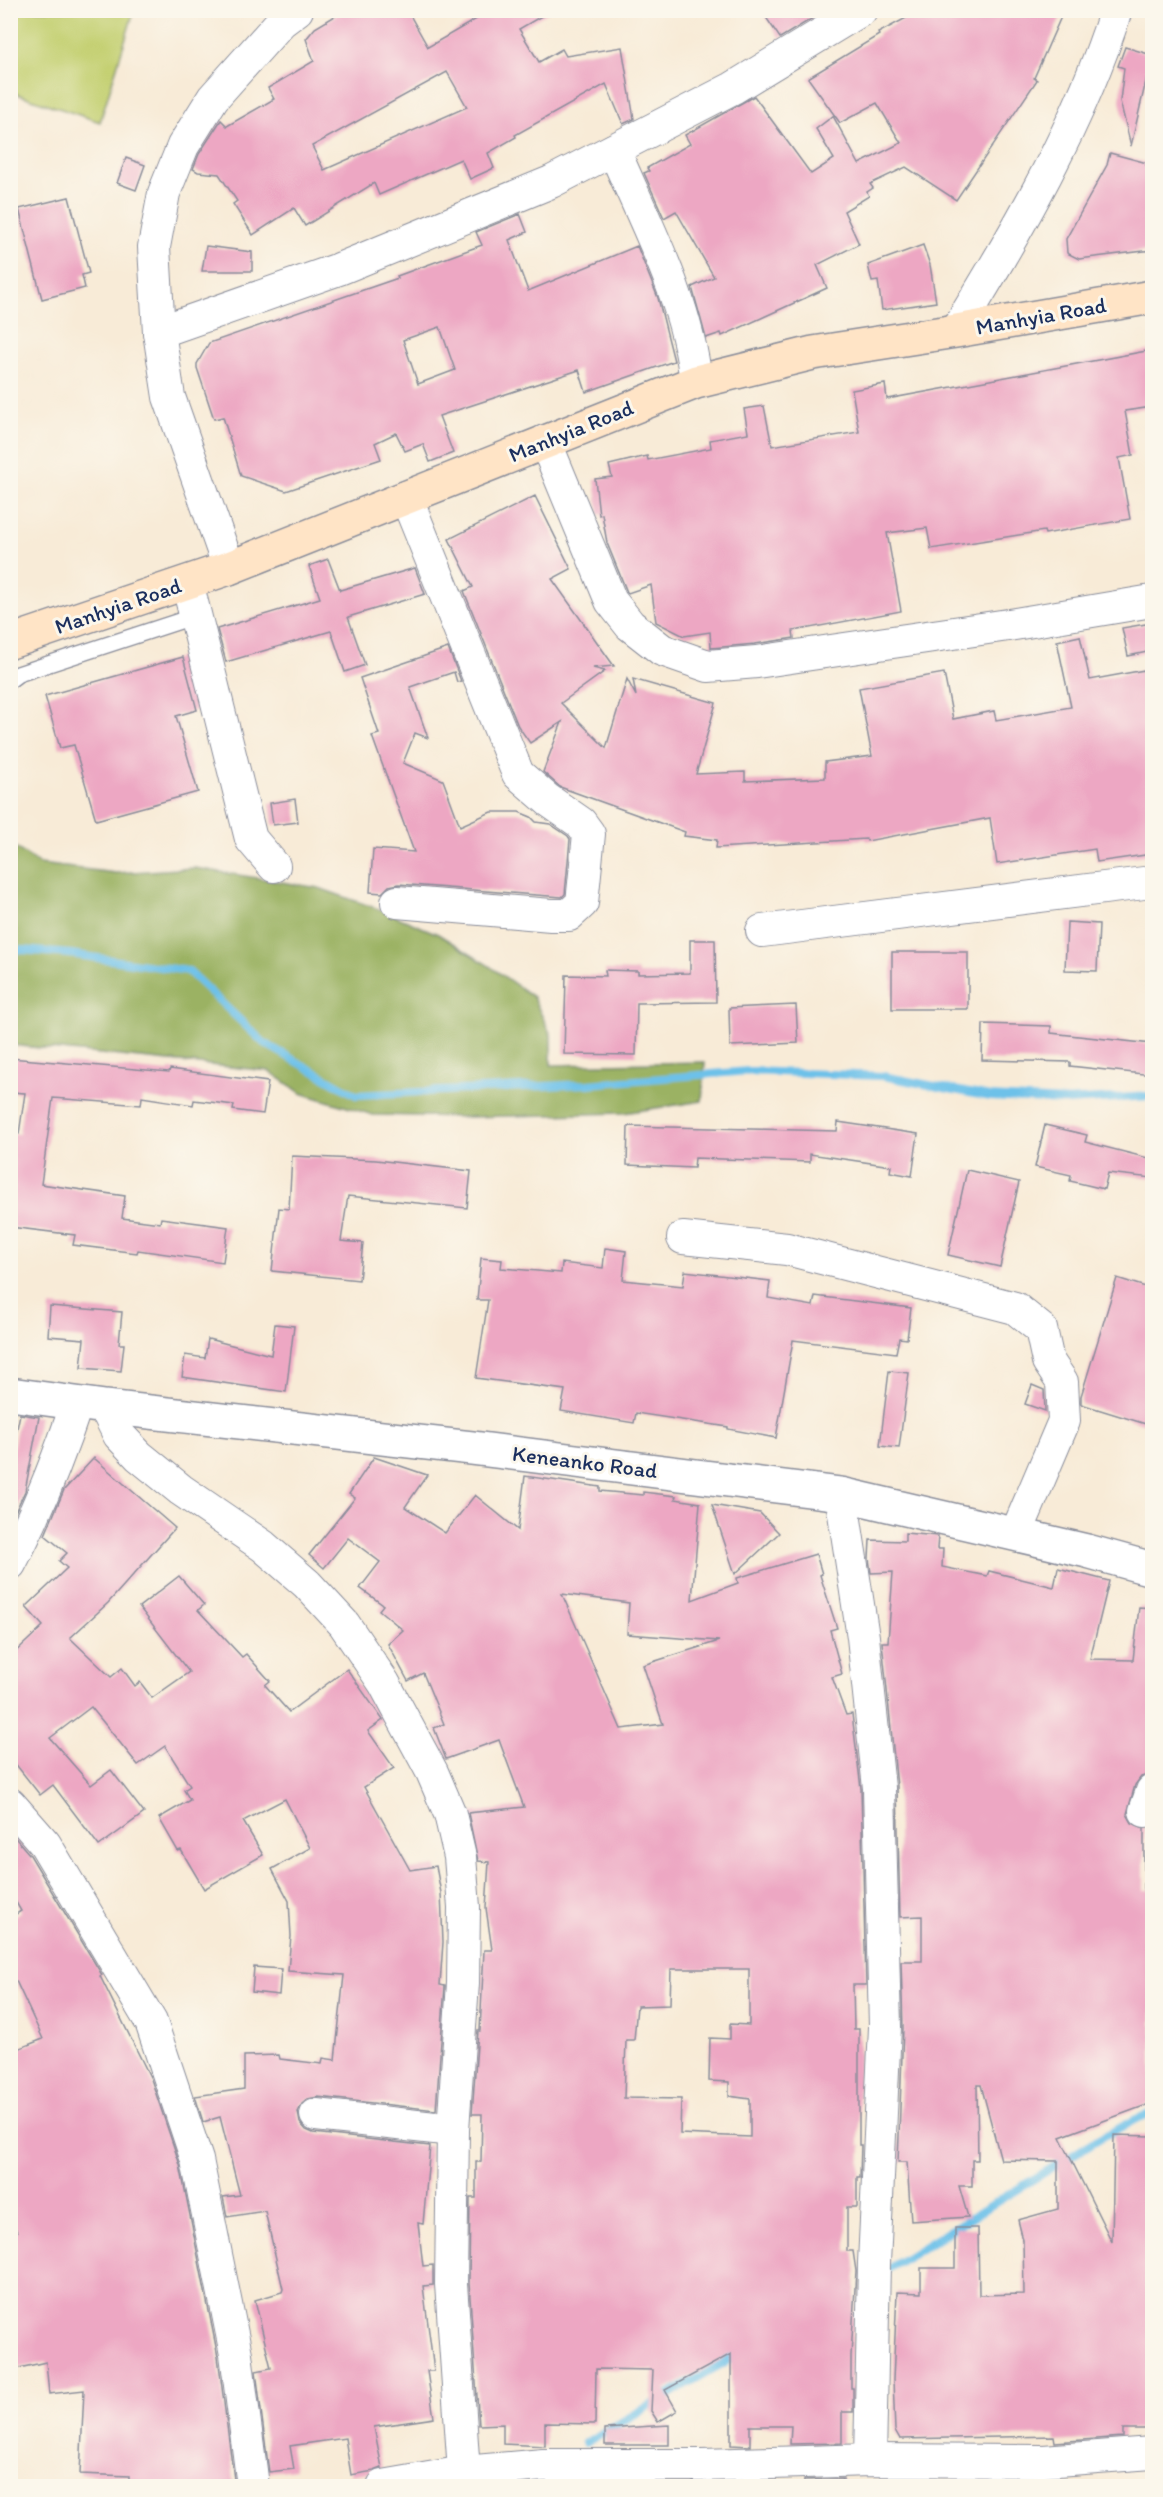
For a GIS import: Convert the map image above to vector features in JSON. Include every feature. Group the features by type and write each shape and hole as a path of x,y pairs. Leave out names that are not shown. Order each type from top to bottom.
{"main road":[{"name":"Manhyia Road","path":"10,642 229,568 696,382 813,353 1152,297"}],"street":[{"path":"229,568 169,397 159,332 154,247 164,193 183,146 213,98 281,22 297,10"},
{"path":"159,332 339,269 551,182 734,88 861,10"},
{"path":"956,331 999,262 1065,137 1104,49 1116,10"},
{"path":"614,150 675,291 692,351 696,382"},
{"path":"545,441 611,601 630,625 662,650 708,666 769,661 1152,601"},
{"path":"396,902 569,915 582,903 589,849 589,834 581,823 548,800 518,774 406,497"},
{"path":"187,582 250,839 274,866"},
{"path":"762,931 1152,882"},
{"path":"683,1238 787,1249 1015,1308 1041,1329 1048,1361 1062,1382 1064,1421 1016,1534"},
{"name":"Keneanko Road","path":"10,1394 841,1494 1016,1534 1152,1569"},
{"path":"10,1564 54,1465 91,1405 139,1456 181,1490 263,1546 307,1584 344,1624 384,1683 432,1772 450,1814 460,1857 464,1907 463,1983 453,2130 451,2284 464,2472"},
{"path":"841,1494 863,1637 879,1788 885,2027 874,2278 870,2460"},
{"path":"10,1804 45,1844 152,2022 197,2160 236,2355 253,2487"},
{"path":"316,2115 453,2130"},
{"path":"383,2487 464,2472 543,2465 701,2476 870,2460 1043,2461 1152,2453"}],"lane":[{"path":"10,680 18,674 195,616"}],"green space":[{"path":"11,10 134,11 100,122 11,92"},
{"path":"10,844 40,864 116,873 195,868 319,888 381,910 438,934 533,997 551,1035 551,1065 705,1062 702,1101 624,1113 468,1117 373,1115 301,1093 269,1071 11,1045"}],"building":[{"path":"345,10 407,10 428,47 492,10 552,10 519,29 539,62 562,49 566,56 622,47 634,119 623,124 606,84 515,135 516,137 488,153 494,168 470,179 461,159 379,195 374,183 305,226 294,208 253,235 233,204 237,201 219,174 198,172 193,169 199,154 221,120 227,126 274,99 268,88 314,61 306,39 315,28","holes":["447,72 467,107 324,170 312,146"]},
{"path":"761,10 826,10 780,38"},
{"path":"921,10 1064,10 1034,78 1037,80 956,200 906,167 870,184 873,188 867,192 869,196 844,211 859,244 817,265 827,288 722,336 721,333 706,338 692,287 714,277 676,211 664,218 644,173 649,171 647,168 690,144 685,135 754,96 811,174 834,159 816,129 833,116 859,164 901,143 877,103 840,123 808,78 879,35 878,33"},
{"path":"1125,47 1152,55 1131,146 1120,101 1124,68 1118,66"},
{"path":"1110,153 1147,163 1146,165 1152,167 1152,250 1079,259 1067,253 1066,239 1107,165"},
{"path":"126,158 145,165 136,190 117,183"},
{"path":"69,197 89,273 82,275 85,288 42,299 19,209"},
{"path":"520,214 527,232 509,240 528,291 637,246 658,298 674,361 586,392 579,370 439,416 453,453 430,462 423,444 405,451 396,433 375,443 381,459 286,491 241,476 223,417 214,419 197,368 209,343 398,278 397,276 482,245 476,232","holes":["440,327 455,370 418,384 403,340"]},
{"path":"923,245 930,265 936,302 882,310 878,281 872,282 868,265"},
{"path":"206,246 252,252 252,271 202,271"},
{"path":"1152,350 1152,407 1125,411 1133,455 1119,458 1130,519 1045,534 1044,531 931,549 927,528 887,533 901,611 793,631 794,638 711,648 710,632 684,636 656,622 651,585 628,593 607,543 602,514 599,515 595,479 612,477 609,465 647,456 648,460 711,448 710,440 748,433 744,409 764,406 772,446 859,432 852,390 885,384 887,399"},
{"path":"535,496 571,569 552,579 614,666 593,668 605,671 561,703 606,748 627,679 636,696 633,679 716,703 696,774 745,772 745,781 825,778 825,762 872,756 859,688 944,673 953,719 994,711 996,720 1071,707 1057,641 1080,636 1090,680 1150,669 1152,684 1152,854 1097,862 1095,849 997,864 990,818 867,841 866,839 716,848 717,840 684,836 685,832 560,787 543,772 562,722 530,743 518,726 464,591 473,587 449,539"},
{"path":"328,559 340,590 415,568 425,594 348,617 365,665 345,672 331,631 226,662 217,629 320,598 309,566"},
{"path":"1152,623 1152,651 1128,656 1122,628"},
{"path":"448,648 461,681 457,682 454,672 410,687 428,738 415,733 403,763 443,780 460,826 491,812 519,812 536,822 550,824 568,836 570,839 565,894 562,897 399,884 389,886 382,893 370,892 373,849 414,852 372,736 379,734 360,678"},
{"path":"183,657 197,710 176,716 198,792 96,820 74,745 60,748 45,696"},
{"path":"295,799 298,822 273,825 270,803"},
{"path":"1067,922 1099,924 1097,971 1065,970"},
{"path":"690,940 715,940 716,1002 637,1003 636,1055 564,1054 566,975 606,976 605,970 638,971 638,974 690,973"},
{"path":"892,952 968,952 968,1009 892,1009"},
{"path":"796,1005 798,1043 730,1046 729,1008"},
{"path":"983,1024 1051,1026 1051,1033 1152,1044 1152,1075 1070,1066 1070,1062 982,1060"},
{"path":"10,1058 169,1072 170,1069 268,1082 263,1114 233,1110 234,1105 194,1100 193,1105 142,1097 141,1105 53,1098 41,1184 125,1196 122,1218 160,1223 161,1218 228,1227 223,1262 138,1250 137,1253 73,1245 75,1235 10,1227 10,1133 19,1134 25,1093 10,1092"},
{"path":"838,1122 918,1134 912,1176 890,1172 891,1166 810,1154 810,1162 695,1158 694,1168 627,1165 628,1126 837,1131"},
{"path":"1045,1125 1087,1135 1085,1142 1152,1159 1152,1178 1108,1173 1104,1189 1070,1181 1071,1175 1035,1167"},
{"path":"292,1156 376,1160 471,1171 467,1208 348,1196 341,1241 363,1243 359,1280 272,1271 279,1208 289,1209"},
{"path":"967,1170 1019,1182 1000,1267 948,1255"},
{"path":"605,1248 626,1251 623,1280 683,1286 685,1271 770,1281 768,1298 813,1306 815,1296 911,1308 907,1339 899,1338 896,1353 793,1340 776,1438 728,1429 728,1427 636,1413 634,1423 561,1411 565,1390 476,1378 488,1300 477,1300 481,1258 502,1260 501,1268 561,1273 562,1263 603,1268"},
{"path":"1117,1278 1152,1289 1152,1412 1149,1425 1081,1404 1081,1396"},
{"path":"50,1306 122,1312 119,1344 124,1344 121,1371 81,1368 84,1339 48,1336"},
{"path":"275,1324 294,1326 286,1392 182,1377 185,1355 205,1358 208,1339 271,1355"},
{"path":"889,1371 909,1373 899,1448 880,1446"},
{"path":"1032,1385 1044,1390 1045,1411 1025,1404"},
{"path":"20,1414 39,1417 25,1491 15,1512 10,1512 10,1462"},
{"path":"374,1457 427,1475 405,1507 445,1533 475,1495 518,1530 525,1476 600,1487 600,1491 643,1495 643,1492 676,1496 675,1499 700,1503 692,1600 738,1583 737,1578 816,1554 822,1574 820,1575 837,1628 830,1630 842,1674 832,1677 846,1715 852,1714 861,1789 866,1985 853,1985 854,2029 859,2029 859,2145 861,2145 860,2177 857,2177 857,2207 847,2207 847,2251 853,2251 856,2271 851,2356 853,2412 842,2412 842,2443 790,2444 791,2426 750,2426 750,2446 731,2445 731,2354 665,2390 677,2411 658,2422 651,2411 653,2370 596,2369 595,2424 545,2423 545,2446 503,2444 503,2424 479,2425 469,2283 470,2198 476,2198 476,2162 481,2162 482,2114 472,2114 478,2031 480,2031 484,1950 492,1950 486,1908 489,1862 478,1861 468,1813 524,1807 499,1740 446,1759 434,1728 444,1724 423,1673 408,1681 388,1644 403,1630 379,1610 383,1605 360,1588 380,1562 348,1538 324,1568 309,1555 355,1498 349,1494","holes":["562,1594 629,1603 627,1634 719,1641 643,1665 663,1724 621,1729","671,1969 749,1969 749,2025 730,2024 730,2039 710,2038 709,2081 729,2082 729,2096 750,2099 750,2137 680,2134 681,2099 624,2098 626,2040 634,2040 637,2006 670,2005"]},
{"path":"94,1458 175,1528 108,1603 70,1638 111,1677 122,1668 135,1686 140,1682 152,1698 189,1672 139,1607 179,1576 204,1605 198,1610 242,1657 246,1654 270,1681 265,1685 289,1712 347,1669 383,1720 368,1731 394,1768 364,1787 410,1870 436,1866 441,1893 443,1942 440,1985 445,1986 436,2110 318,2097 308,2099 298,2112 300,2123 306,2130 313,2133 430,2146 423,2224 418,2223 423,2266 433,2265 433,2285 423,2286 434,2371 427,2371 434,2418 374,2427 382,2468 374,2471 351,2475 345,2438 290,2446 294,2469 269,2472 256,2371 271,2368 255,2300 282,2292 283,2289 265,2211 227,2217 223,2197 240,2195 220,2117 203,2122 195,2096 244,2089 244,2056 279,2055 280,2059 322,2064 323,2058 335,2060 344,1975 288,1971 291,1936 289,1901 272,1869 310,1848 285,1799 243,1821 263,1855 204,1889 159,1818 190,1800 184,1790 190,1786 165,1746 138,1765 91,1707 50,1738 91,1785 111,1770 144,1813 99,1846 53,1785 40,1795 10,1757 10,1657 43,1626 26,1607 67,1568 59,1561 67,1553 45,1535 64,1490"},
{"path":"712,1505 760,1513 779,1533 735,1574"},
{"path":"905,1533 938,1536 937,1549 943,1549 942,1567 987,1576 989,1571 1054,1587 1058,1568 1109,1581 1090,1659 1133,1660 1139,1607 1152,1608 1152,1774 1141,1777 1135,1785 1127,1814 1132,1823 1144,1828 1144,1890 1152,1890 1152,2103 1060,2137 1112,2242 1114,2135 1152,2136 1150,2429 1123,2429 1123,2437 1055,2442 1054,2436 900,2439 895,2430 893,2380 897,2292 921,2293 921,2268 955,2268 955,2228 978,2228 979,2295 1024,2294 1023,2240 1018,2220 1058,2209 1058,2161 1001,2160 981,2085 977,2085 978,2160 972,2160 972,2186 959,2186 968,2217 911,2221 907,2162 898,2162 903,2028 901,1961 922,1961 922,1916 900,1917 897,1786 882,1642 888,1642 893,1572 871,1573 869,1558 870,1540 905,1541"},
{"path":"10,1832 30,1855 102,1975 100,1976 151,2079 180,2165 218,2357 235,2487 129,2487 129,2476 80,2474 84,2390 49,2394 46,2362 10,2370 10,2234 17,2232 10,2212 10,2052 43,2039 16,1981 10,1983 10,1918 21,1911 10,1892"},
{"path":"254,1967 281,1969 279,1995 252,1992"},
{"path":"669,2425 669,2445 605,2445 605,2429"},
{"path":"843,2479 843,2487 804,2487 804,2480"}],"waterway":[{"path":"10,949 70,954 188,971 264,1043 356,1095 588,1084 749,1071 883,1076 990,1097 1065,1101 1152,1096"},
{"path":"883,2272 1097,2140 1152,2113"},
{"path":"585,2443 739,2354"}]}
